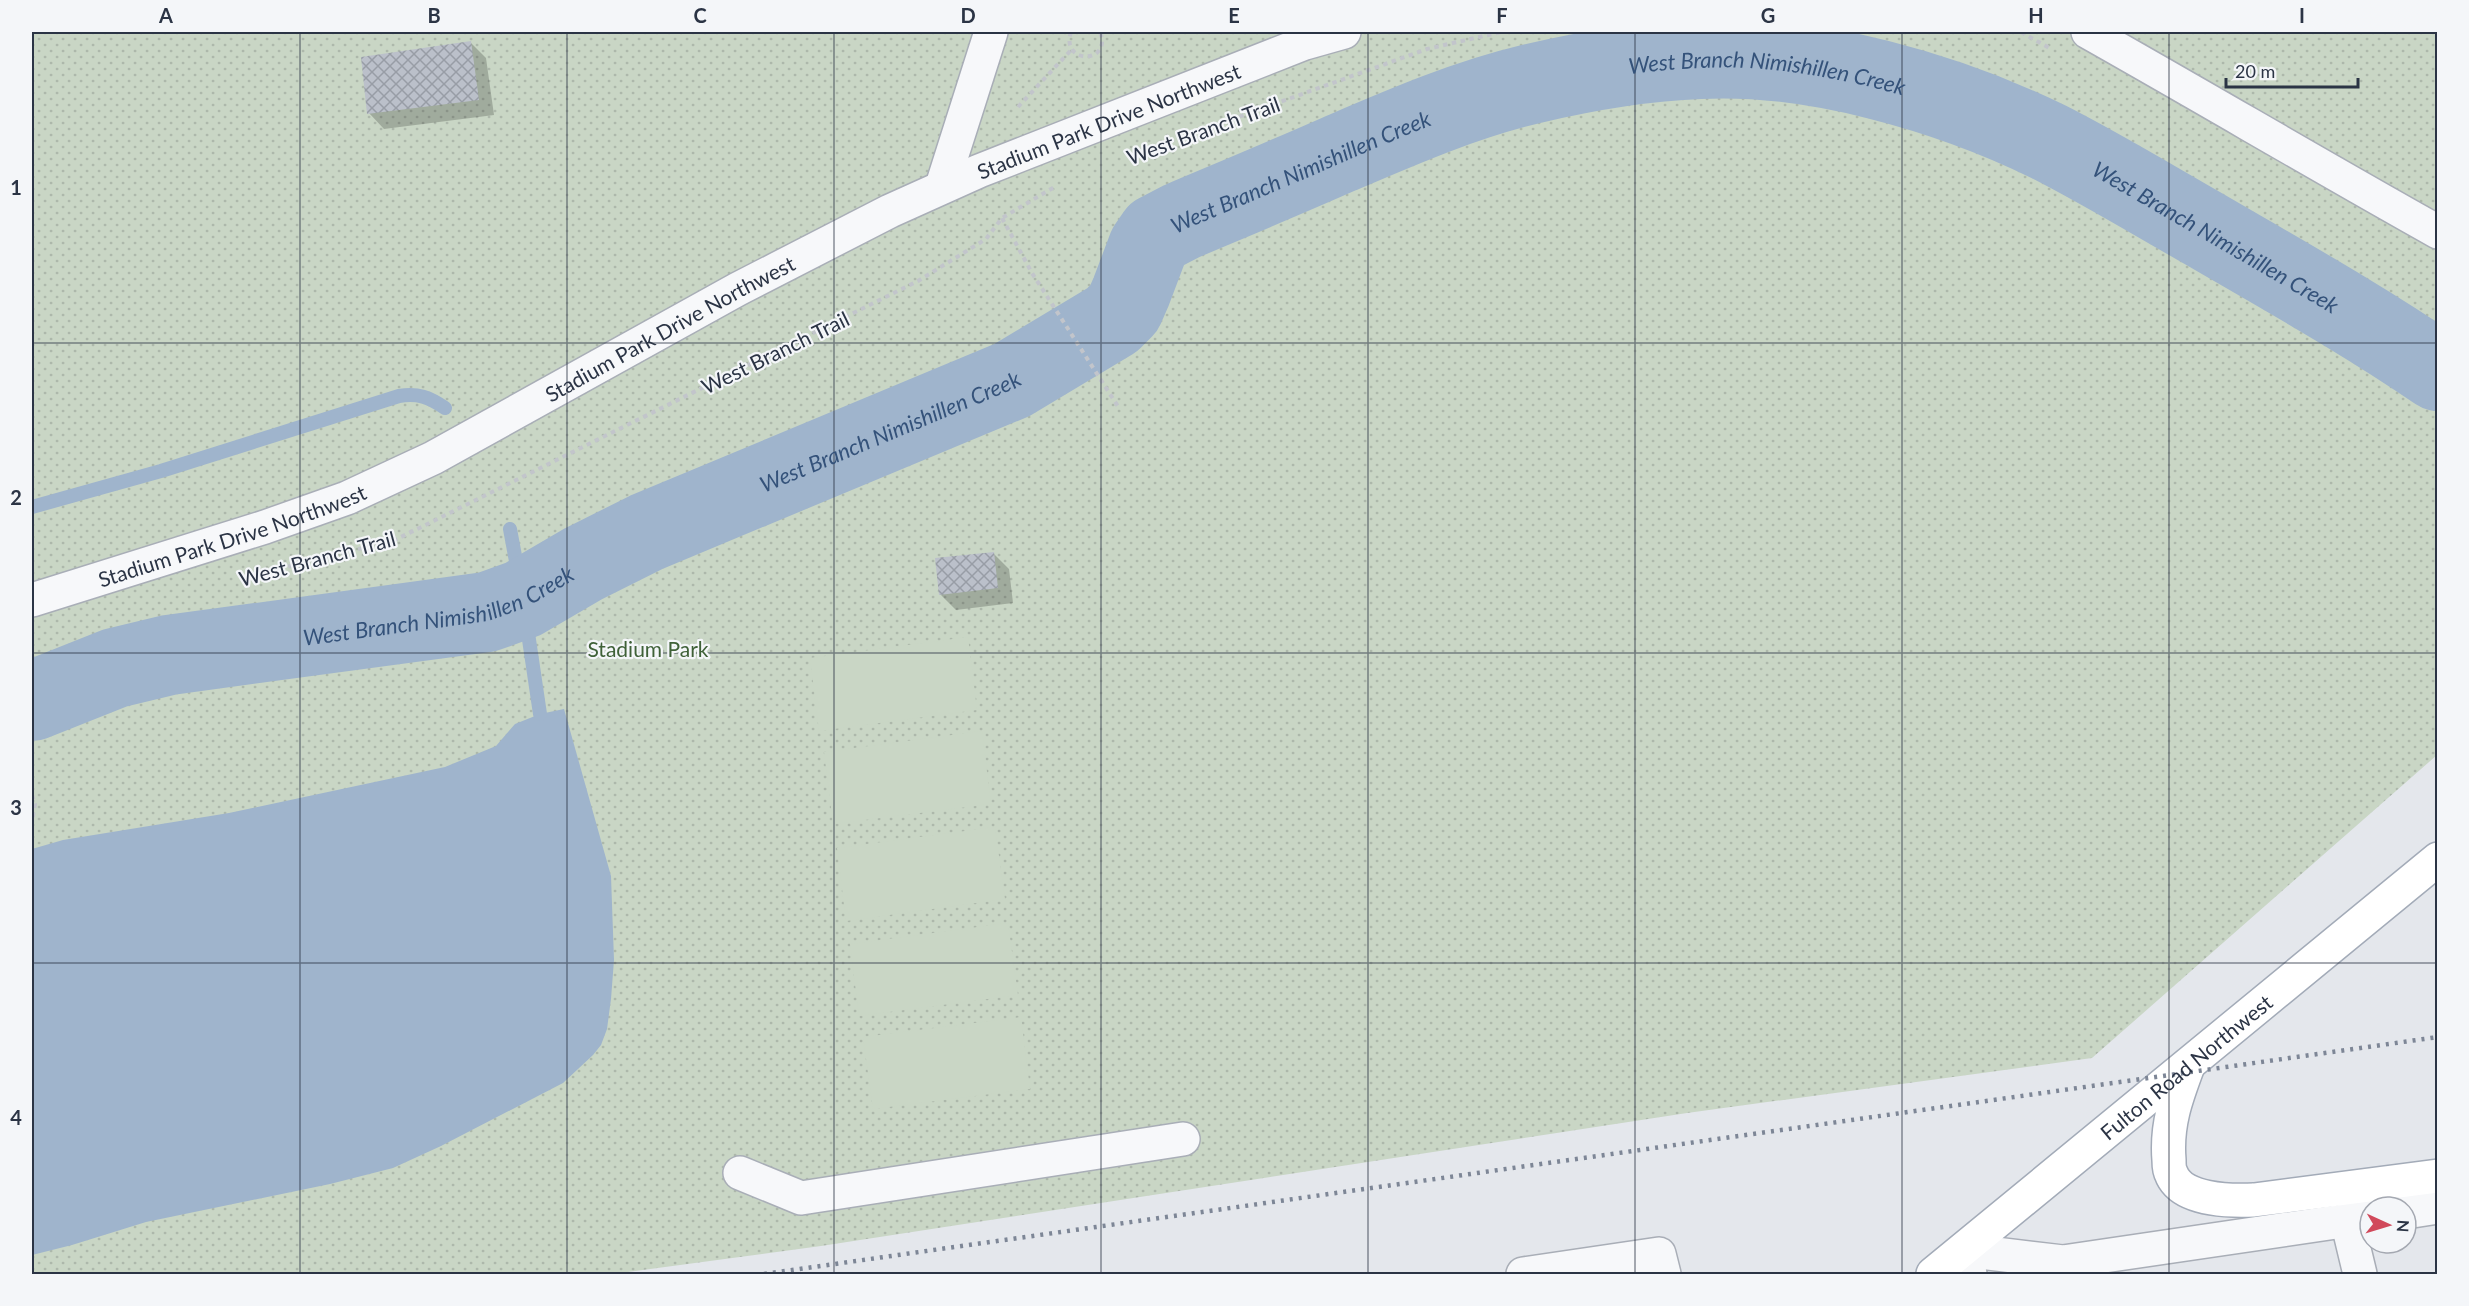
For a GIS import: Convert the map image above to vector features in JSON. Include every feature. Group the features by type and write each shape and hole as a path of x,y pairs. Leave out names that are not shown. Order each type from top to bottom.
{"main road":[{"name":"Fulton Road Northwest","path":"1933,1275 1967,1262 2189,1063 2438,859"},
{"path":"2189,1063 2171,1114 2167,1143 2170,1173 2187,1190 2205,1197 2232,1201 2254,1200 2438,1176"}],"street":[{"path":"942,186 991,32"},
{"name":"Stadium Park Drive Northwest","path":"32,600 265,527 347,498 433,458 738,289 942,186 1291,37 1344,32"},
{"path":"2088,32 2145,62 2256,129 2438,232"},
{"path":"740,1173 801,1198 1183,1139"},
{"path":"2418,1210 2438,1207"},
{"path":"1967,1262 2063,1262 2358,1219"},
{"path":"1523,1275 1659,1254 1664,1275"},
{"path":"2360,1255 2360,1275"}],"path":[{"path":"1071,32 1069,42 1072,49 1085,57 1095,54 1102,44 1101,32"},
{"name":"West Branch Trail","path":"1172,141 1426,49 1501,32"},
{"path":"1017,107 1072,49"},
{"name":"West Branch Trail","path":"257,574 395,540 918,281 986,239 1002,218 1062,183"},
{"path":"1002,218 1032,273 1119,408"},
{"path":"32,795 35,804 32,822"}],"green space":[{"name":"Stadium Park","path":"32,32 2437,32 2437,755 2092,1058 1687,1113 821,1246 613,1274 32,1274"},
{"path":"968,637 977,710 819,731 810,658"},
{"path":"982,731 991,804 833,824 824,752"},
{"path":"995,827 1005,899 846,921 837,848"},
{"path":"1008,923 1018,995 859,1016 850,944"},
{"path":"1021,1017 1030,1089 873,1109 863,1037"}],"water":[{"path":"564,709 611,876 614,960 611,999 607,1029 601,1045 593,1055 563,1083 393,1168 330,1184 146,1222 32,1255 32,849 63,840 229,813 445,767 496,746 515,724 540,714"}],"building":[{"path":"471,41 479,100 367,114 361,57"},
{"path":"994,552 998,588 939,595 935,558"}],"waterway":[{"name":"West Branch Nimishillen Creek","path":"32,701 115,668 169,655 487,612 523,599 583,564 647,532 1012,380 1112,320 1124,308 1148,247 1157,234 1182,221 1457,106 1531,84 1636,64 1700,59 1743,59 1833,70 1924,93 2010,124 2108,174 2322,298 2438,371"},
{"path":"32,507 161,471 399,396 423,397 445,408"},
{"path":"510,529 540,714"}],"railway":[{"path":"764,1274 2438,1037"}]}
